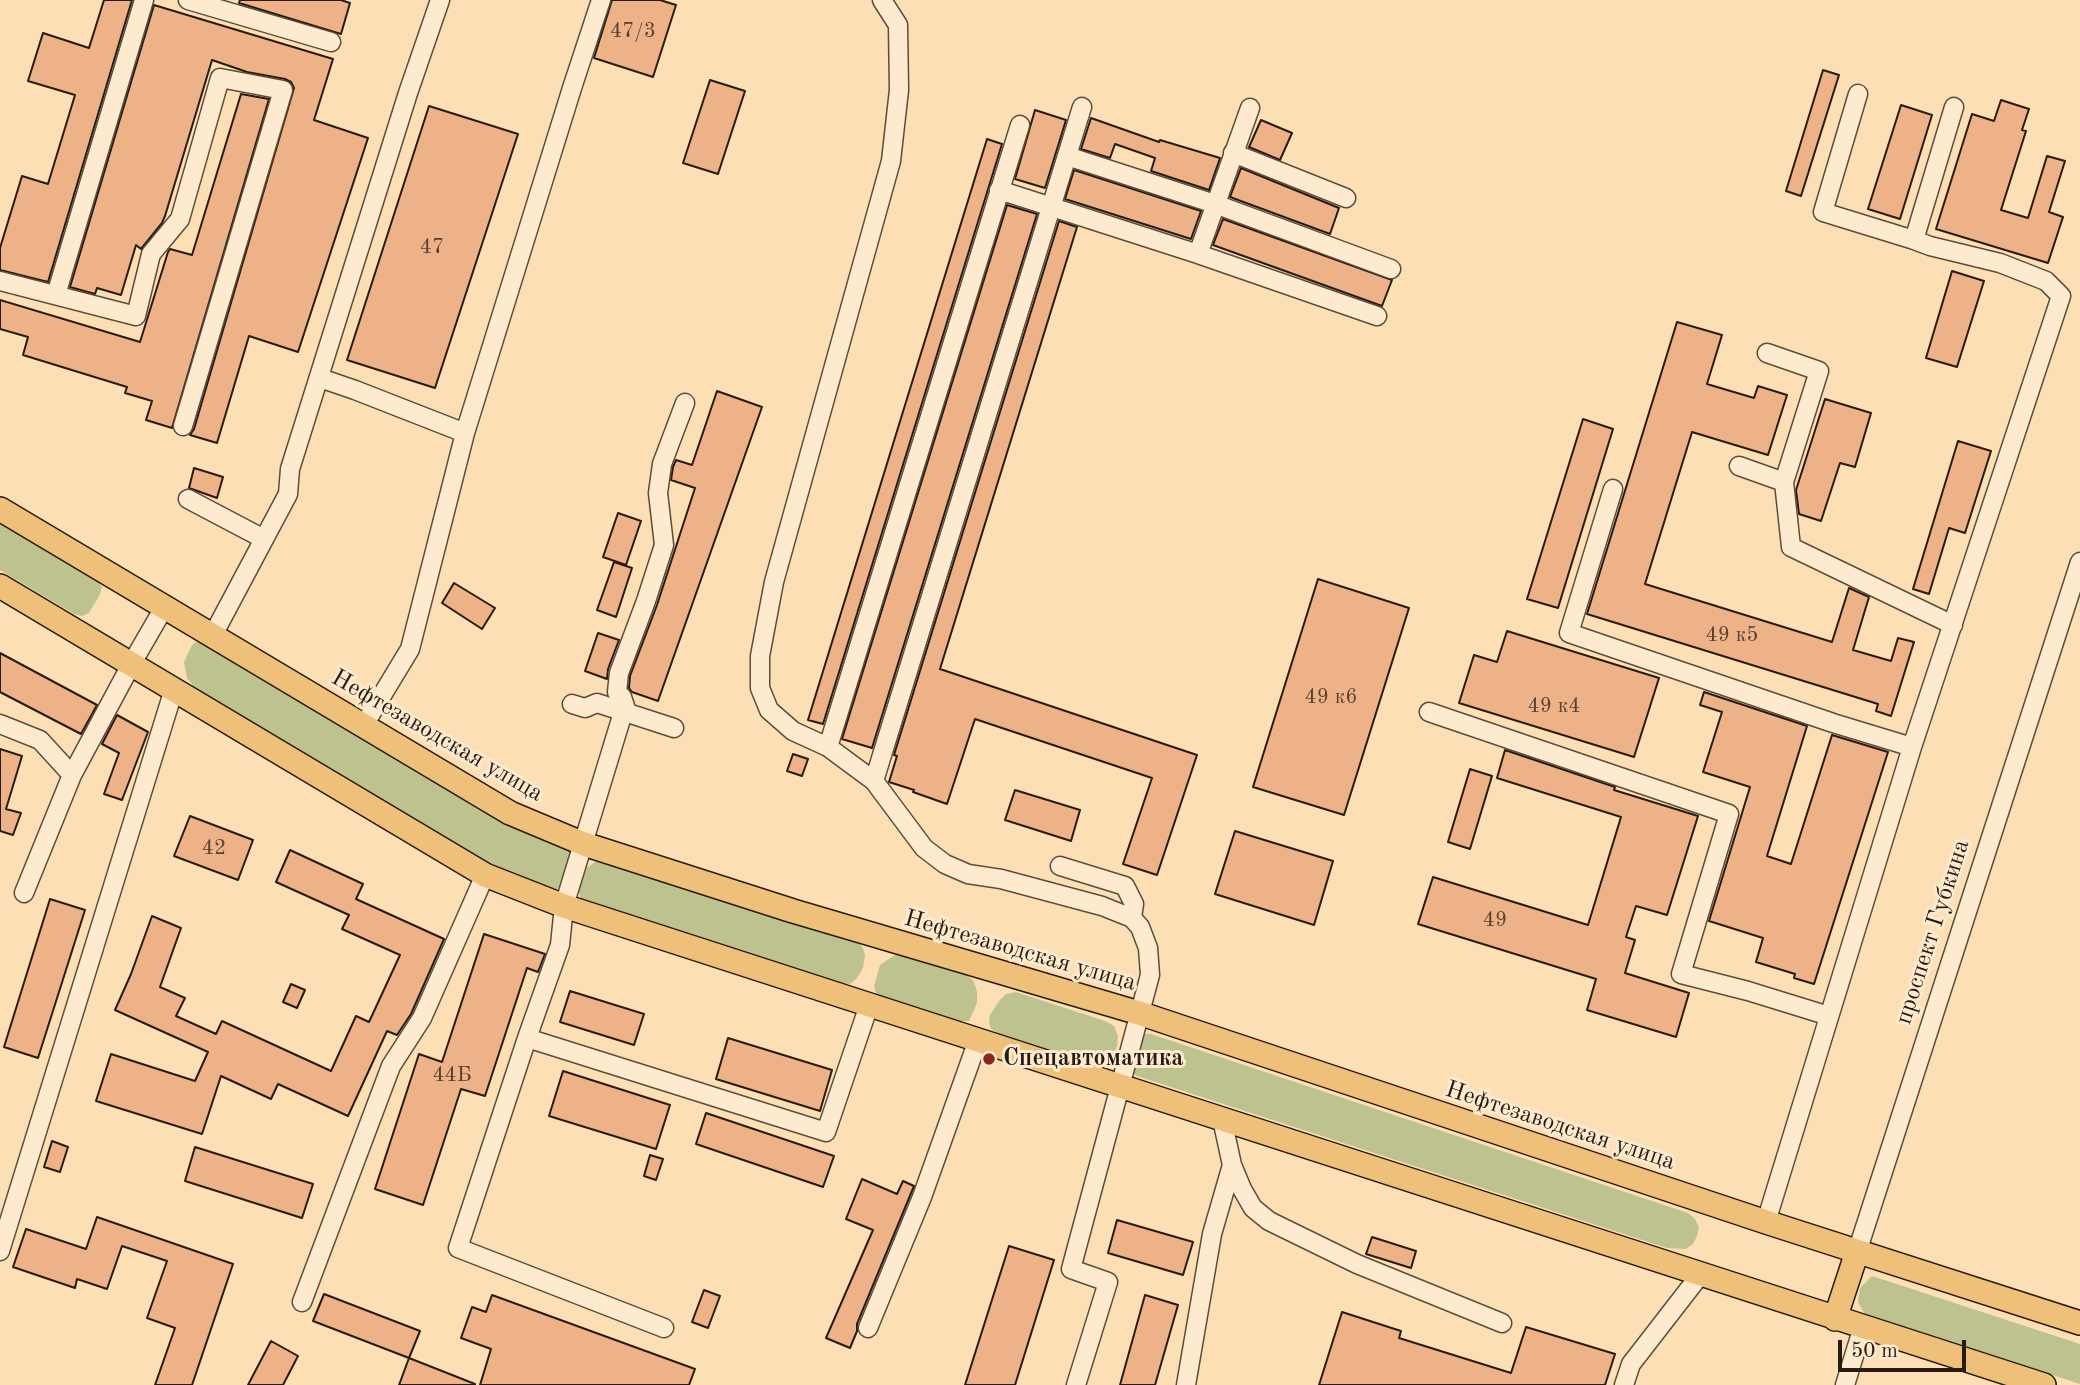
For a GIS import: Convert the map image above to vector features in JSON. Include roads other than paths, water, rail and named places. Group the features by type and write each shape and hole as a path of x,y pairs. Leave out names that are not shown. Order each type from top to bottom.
{"main road":[{"name":"Нефтезаводская улица","path":"0,509 510,813 584,844 793,911 1139,1013 1857,1252 2080,1323"},
{"path":"0,586 485,875 564,906 1863,1327 1993,1377 2044,1385"},
{"name":"проспект Губкина","path":"1835,1319 1857,1252"}],"street":[{"path":"56,295 144,0"},
{"path":"188,0 331,42"},
{"path":"213,635 288,494 290,469 408,93 440,0"},
{"path":"364,725 410,649 465,433 601,0"},
{"path":"881,0 898,24 899,90 891,161 774,582 760,656 760,688 769,710 793,730 828,747 874,781 924,848 945,864 968,874 1001,879 1102,906 1132,918 1140,928 1149,948 1150,975 1071,1269 1108,1282 1076,1385"},
{"path":"0,281 136,316 151,254 180,219 220,78 284,90 183,426"},
{"path":"1766,1222 1912,747 2061,296 2046,281 2000,263 1930,246 1823,212 1858,94"},
{"path":"874,781 1082,107"},
{"path":"1914,240 1954,107"},
{"path":"1198,254 1250,108"},
{"path":"828,747 1020,125"},
{"path":"1233,153 1346,198"},
{"path":"1067,156 1215,204 1391,269"},
{"path":"999,190 1198,254 1377,316"},
{"path":"1767,354 1819,371 1784,482 1791,547 1953,625"},
{"path":"320,378 465,433"},
{"path":"664,1328 458,1248 560,945 564,906 625,706 617,692 619,673 664,545 658,493 662,464 685,403"},
{"path":"1739,466 1784,482"},
{"path":"1614,489 1569,633 1833,723 1912,747"},
{"path":"188,499 264,539"},
{"name":"проспект Губкина","path":"1857,1252 2080,562"},
{"path":"24,893 68,771 127,661 165,606"},
{"path":"0,1251 174,689"},
{"path":"572,704 585,708 597,703 674,728"},
{"path":"1429,712 1728,814 1681,974 1829,1016"},
{"path":"0,724 40,740 68,771"},
{"path":"1060,866 1125,886 1134,904 1132,918"},
{"path":"302,1302 391,1066 422,1018 485,875"},
{"path":"527,1038 826,1132 869,1005"},
{"path":"868,1328 922,1197 978,1040"},
{"path":"1222,1119 1232,1165 1242,1189 1253,1208 1269,1221 1357,1264 1502,1323"},
{"path":"1185,1385 1212,1234 1232,1165"},
{"path":"1624,1385 1631,1364 1700,1275"},
{"path":"1845,1385 1863,1327"}],"place":[{"name":"Спецавтоматика","path":"989,1059"}]}
